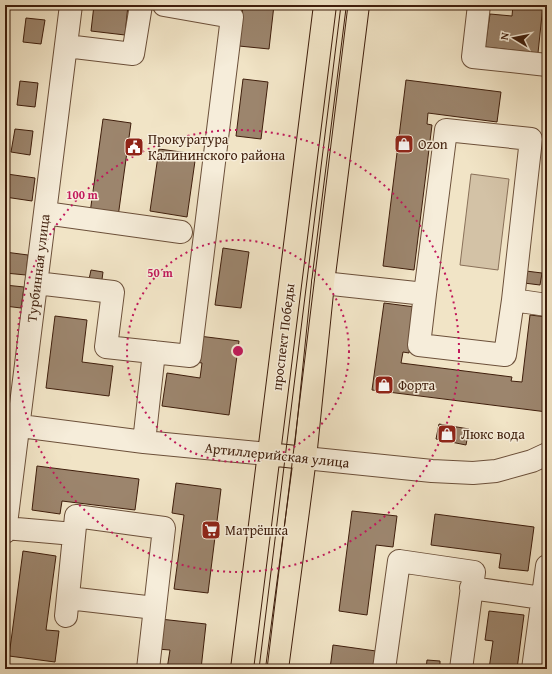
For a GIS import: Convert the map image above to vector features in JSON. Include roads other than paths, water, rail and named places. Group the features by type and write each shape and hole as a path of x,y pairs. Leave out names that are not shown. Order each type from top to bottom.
{"main road":[{"name":"проспект Победы","path":"242,669 325,5"},
{"path":"278,669 305,458 323,283 358,5"},
{"name":"Артиллерийская улица","path":"268,454 305,458"}],"street":[{"name":"Турбинная улица","path":"5,532 12,425 36,282 71,5"},
{"path":"66,46 133,54 141,5"},
{"path":"36,282 113,292 106,347 190,356 232,17 164,5"},
{"path":"479,5 474,57 547,65"},
{"path":"446,130 531,139 513,300 505,355 419,345 446,130"},
{"path":"45,213 180,232"},
{"path":"323,283 425,294"},
{"path":"513,300 547,305"},
{"path":"144,442 154,352"},
{"name":"Артиллерийская улица","path":"12,425 144,442 268,454"},
{"name":"Артиллерийская улица","path":"305,458 432,471 473,473 496,471 532,461 547,454"},
{"path":"148,669 155,608 164,528 76,516 67,607 155,608"},
{"path":"6,528 74,534"},
{"path":"384,669 399,561 474,572 461,669"},
{"path":"533,669 547,566"},
{"path":"471,588 542,599"}],"tram line":[{"path":"259,669 341,5"},
{"path":"267,669 348,5"}],"place":[{"name":"Ozon","path":"404,144"},
{"name":"Прокуратура Калининского района","path":"134,147"},
{"name":"Форта","path":"384,385"},
{"name":"Люкс вода","path":"447,434"},
{"name":"Матрёшка","path":"211,530"}]}
